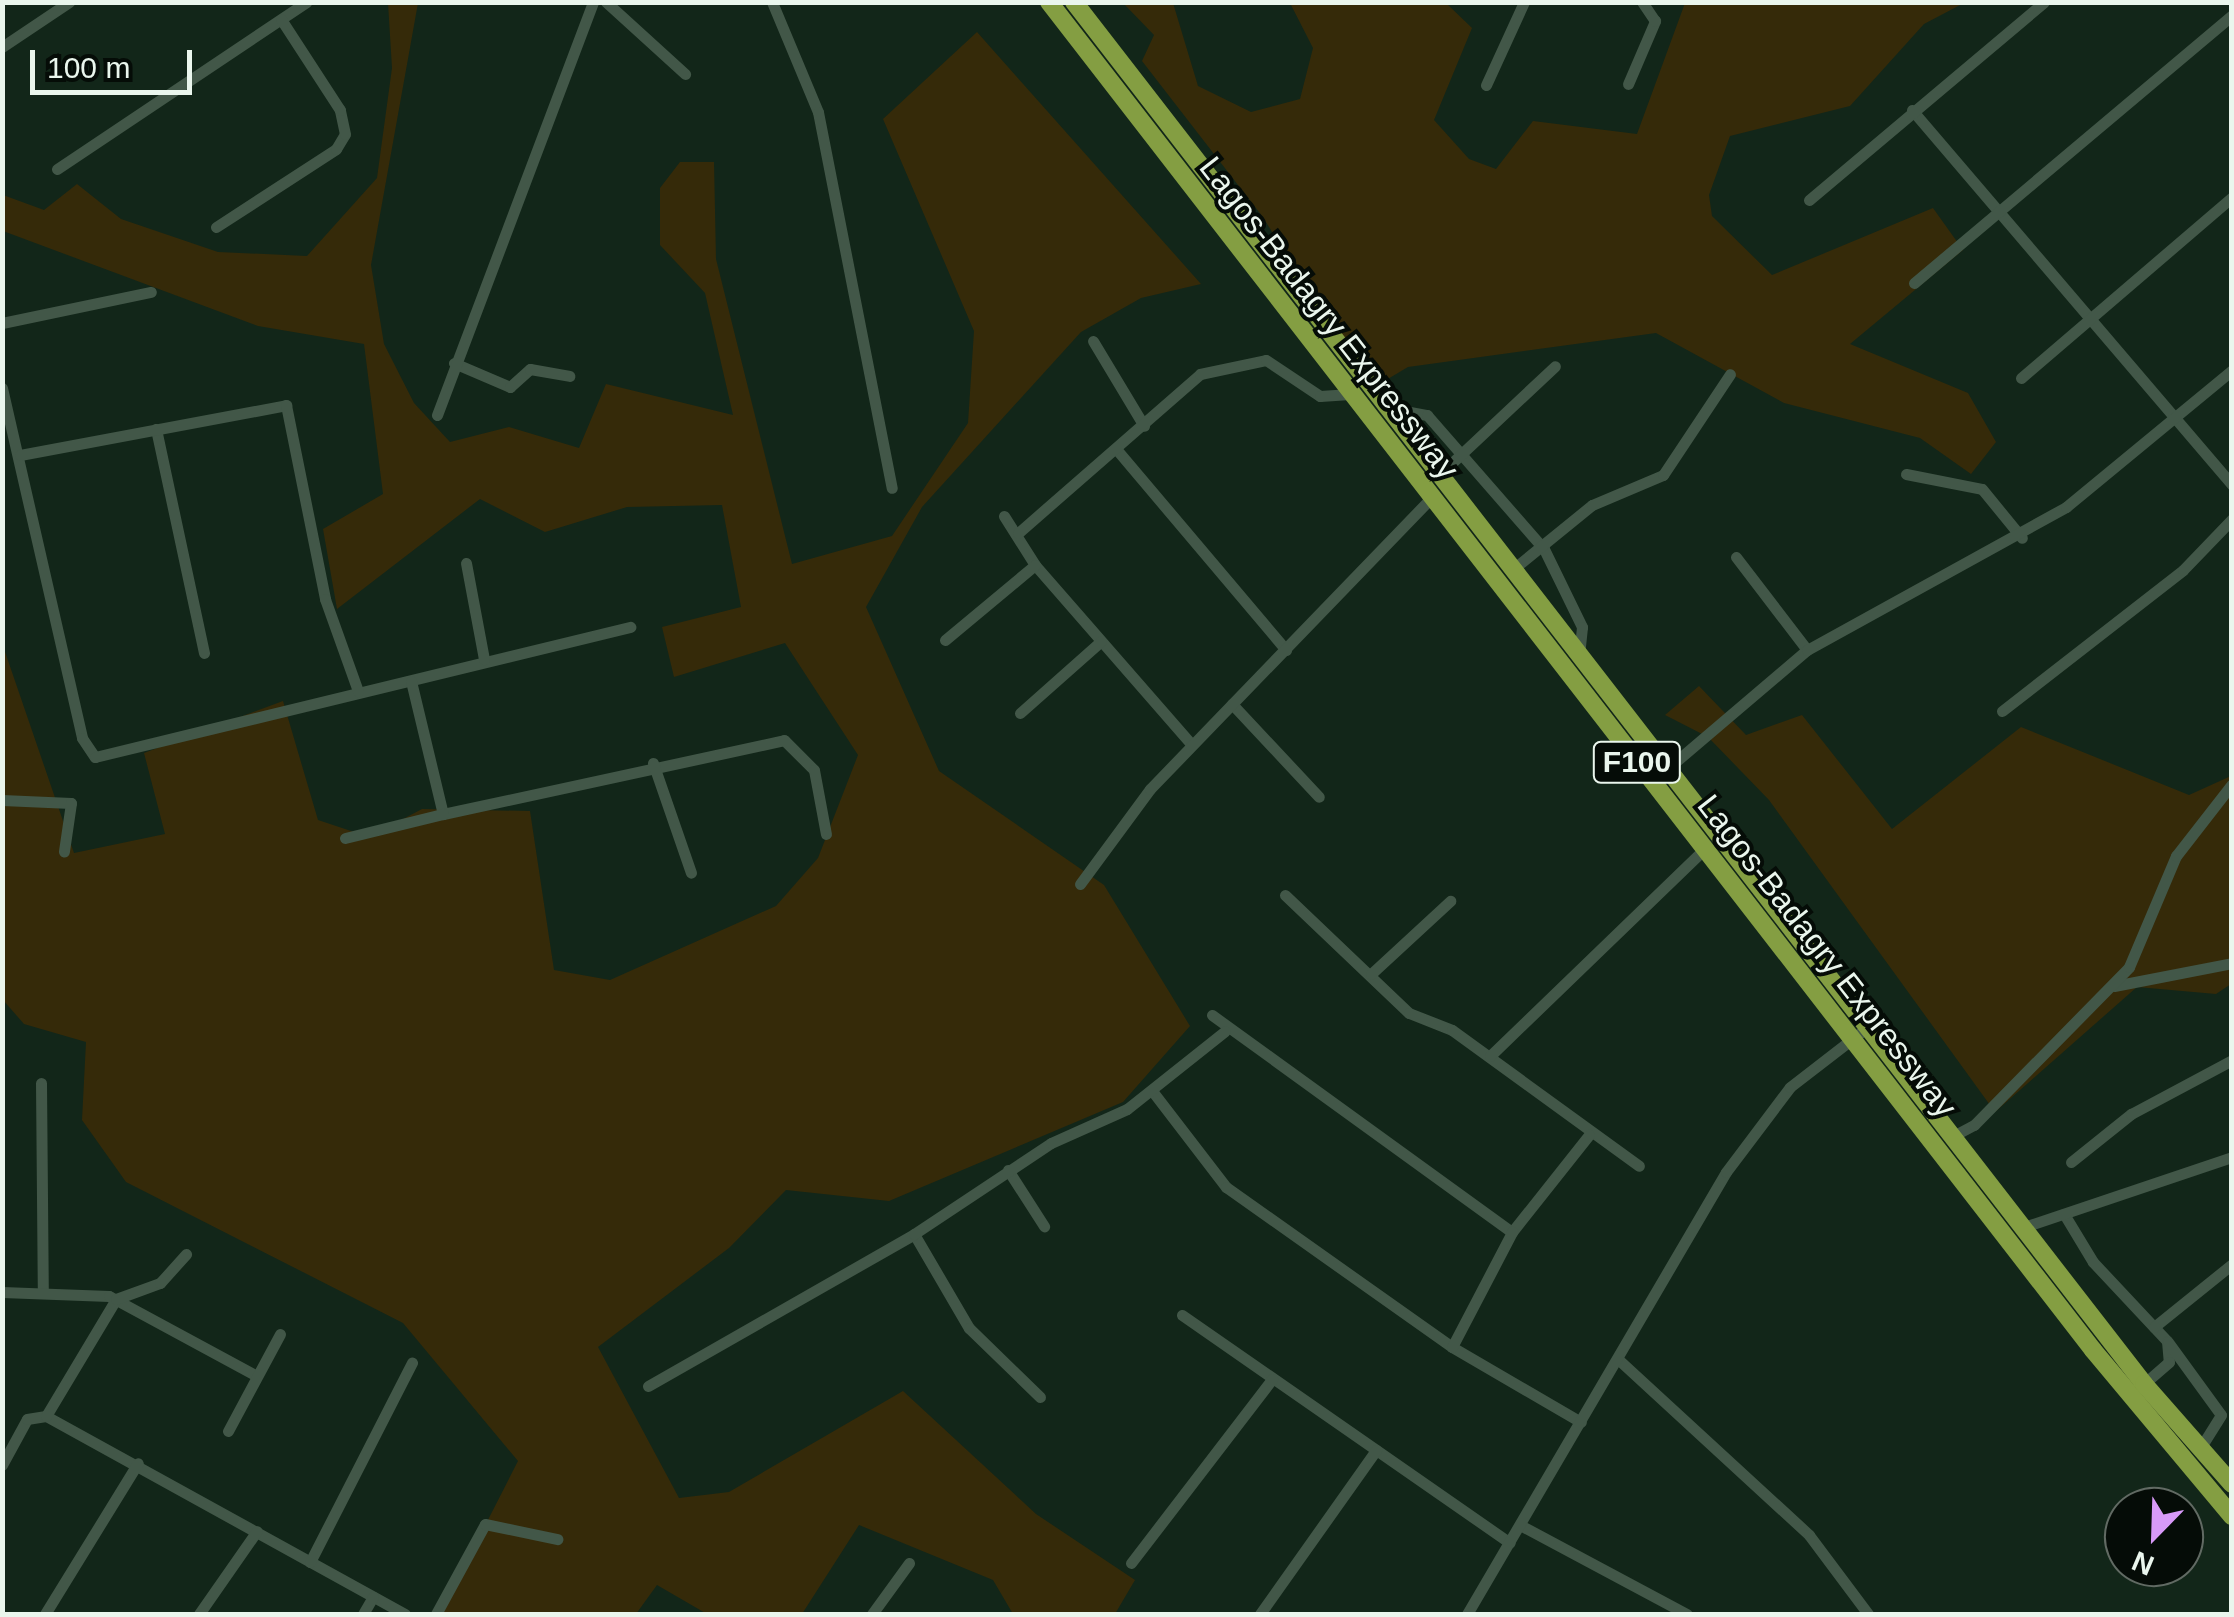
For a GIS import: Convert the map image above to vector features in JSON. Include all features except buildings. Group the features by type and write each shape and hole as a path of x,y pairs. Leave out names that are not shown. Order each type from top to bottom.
{"highway":[{"name":"Lagos-Badagry Expressway","path":"1049,2 1704,849 1953,1136 2144,1384 2232,1484"},
{"name":"Lagos-Badagry Expressway","path":"1074,2 1667,768 1861,1032 2232,1516"}],"street":[{"path":"2,46 69,2"},
{"path":"57,169 306,2"},
{"path":"436,415 593,2"},
{"path":"606,2 684,74"},
{"path":"772,2 818,112 892,488"},
{"path":"1486,86 1524,2"},
{"path":"1628,84 1656,21 1642,2"},
{"path":"1809,200 2044,2"},
{"path":"1914,283 2002,214 2232,16"},
{"path":"216,227 336,150 345,134 340,110 281,19"},
{"path":"1912,110 2232,486"},
{"path":"2021,378 2232,197"},
{"path":"2,324 151,292"},
{"path":"1093,341 1144,426"},
{"path":"1018,533 1200,374 1248,358 1280,365 1320,396 1350,394"},
{"path":"454,362 510,386 530,369 569,376"},
{"path":"1439,474 1556,366"},
{"path":"1667,768 1807,650 2022,538 2232,370"},
{"path":"1512,570 1544,549 1592,505 1663,475 1730,374"},
{"path":"2,388 92,755 411,680 484,659 630,628"},
{"path":"20,455 273,403 292,410 326,599 358,691"},
{"path":"1384,407 1427,415 1544,549 1582,627 1579,655"},
{"path":"156,429 204,652"},
{"path":"1117,450 1286,650"},
{"path":"1906,474 1982,490 2022,538"},
{"path":"1080,884 1191,744 1430,499"},
{"path":"1004,516 1035,566 1191,744"},
{"path":"2002,711 2184,570 2232,520"},
{"path":"1736,557 1807,650"},
{"path":"466,563 484,659"},
{"path":"945,640 1035,566"},
{"path":"1020,713 1101,641"},
{"path":"411,680 443,814"},
{"path":"1232,704 1319,797"},
{"path":"345,838 653,763 784,740 814,770 826,834"},
{"path":"653,763 691,873"},
{"path":"1953,1136 2114,986 2176,856 2232,784"},
{"path":"2,800 71,803 64,851"},
{"path":"1490,1056 1704,849"},
{"path":"1285,895 1409,1013 1490,1056 1590,1136 1639,1166"},
{"path":"1371,974 1450,901"},
{"path":"2114,986 2232,964"},
{"path":"1212,1015 1225,1031 1512,1232"},
{"path":"648,1386 914,1234 1008,1170 1153,1092 1225,1031"},
{"path":"1468,1614 1620,1362 1726,1172 1790,1088 1861,1032"},
{"path":"2071,1162 2131,1114 2232,1060"},
{"path":"41,1083 43,1293"},
{"path":"1153,1092 1226,1187 1452,1347 1581,1422"},
{"path":"1452,1347 1512,1232 1590,1136"},
{"path":"2024,1227 2232,1156"},
{"path":"1008,1170 1044,1226"},
{"path":"2064,1214 2167,1341 2220,1415 2200,1448"},
{"path":"914,1234 968,1328 1040,1397"},
{"path":"46,1416 116,1299 160,1283 186,1254"},
{"path":"2154,1328 2232,1264"},
{"path":"2,1292 116,1299 257,1376"},
{"path":"1182,1316 1510,1542"},
{"path":"228,1430 280,1334"},
{"path":"2144,1384 2169,1362 2167,1341"},
{"path":"1620,1362 1809,1535 1868,1614"},
{"path":"310,1562 412,1363"},
{"path":"1131,1564 1272,1379"},
{"path":"2,1464 27,1419 46,1416 405,1614"},
{"path":"1260,1614 1376,1450"},
{"path":"45,1614 138,1464"},
{"path":"436,1614 486,1524 557,1539"},
{"path":"1520,1525 1686,1614"},
{"path":"199,1614 257,1530"},
{"path":"872,1614 908,1562"},
{"path":"363,1614 373,1597"}],"shaded area":[{"path":"388,3 418,3 371,265 384,344 414,403 450,442 509,427 579,448 606,384 733,415 705,293 660,245 660,188 680,162 714,162 716,259 792,564 892,536 968,423 974,331 883,119 977,32 1201,284 1141,298 1081,332 922,507 866,607 939,771 1104,885 1190,1026 1123,1102 889,1201 786,1190 729,1248 598,1347 679,1498 729,1492 903,1391 1036,1514 1135,1580 1115,1614 1013,1614 993,1580 859,1525 802,1614 707,1614 657,1585 636,1614 440,1614 518,1461 403,1323 126,1182 82,1120 86,1042 24,1024 3,1000 2,643 74,853 165,834 144,753 283,701 318,820 369,837 422,809 530,811 554,970 610,980 776,906 818,858 858,755 785,643 674,677 662,627 741,607 722,505 627,507 545,532 480,499 337,609 323,529 383,494 364,344 258,326 3,231 3,195 44,210 77,184 121,219 218,252 307,256 377,178 392,68"},
{"path":"1123,3 1173,3 1198,86 1251,112 1300,99 1313,48 1290,3 1446,3 1472,28 1434,120 1469,159 1496,169 1533,121 1637,134 1685,3 1964,3 1924,24 1850,106 1730,136 1709,195 1712,216 1772,275 1933,208 1963,250 1850,344 1968,393 1996,442 1971,474 1920,438 1784,403 1656,333 1408,367 1371,389 1262,216 1142,61 1154,35"},
{"path":"1699,686 1746,735 1802,715 1892,829 2021,727 2189,795 2231,776 2231,984 2216,994 2137,987 1995,1112 1769,800 1708,737 1665,715"}]}
